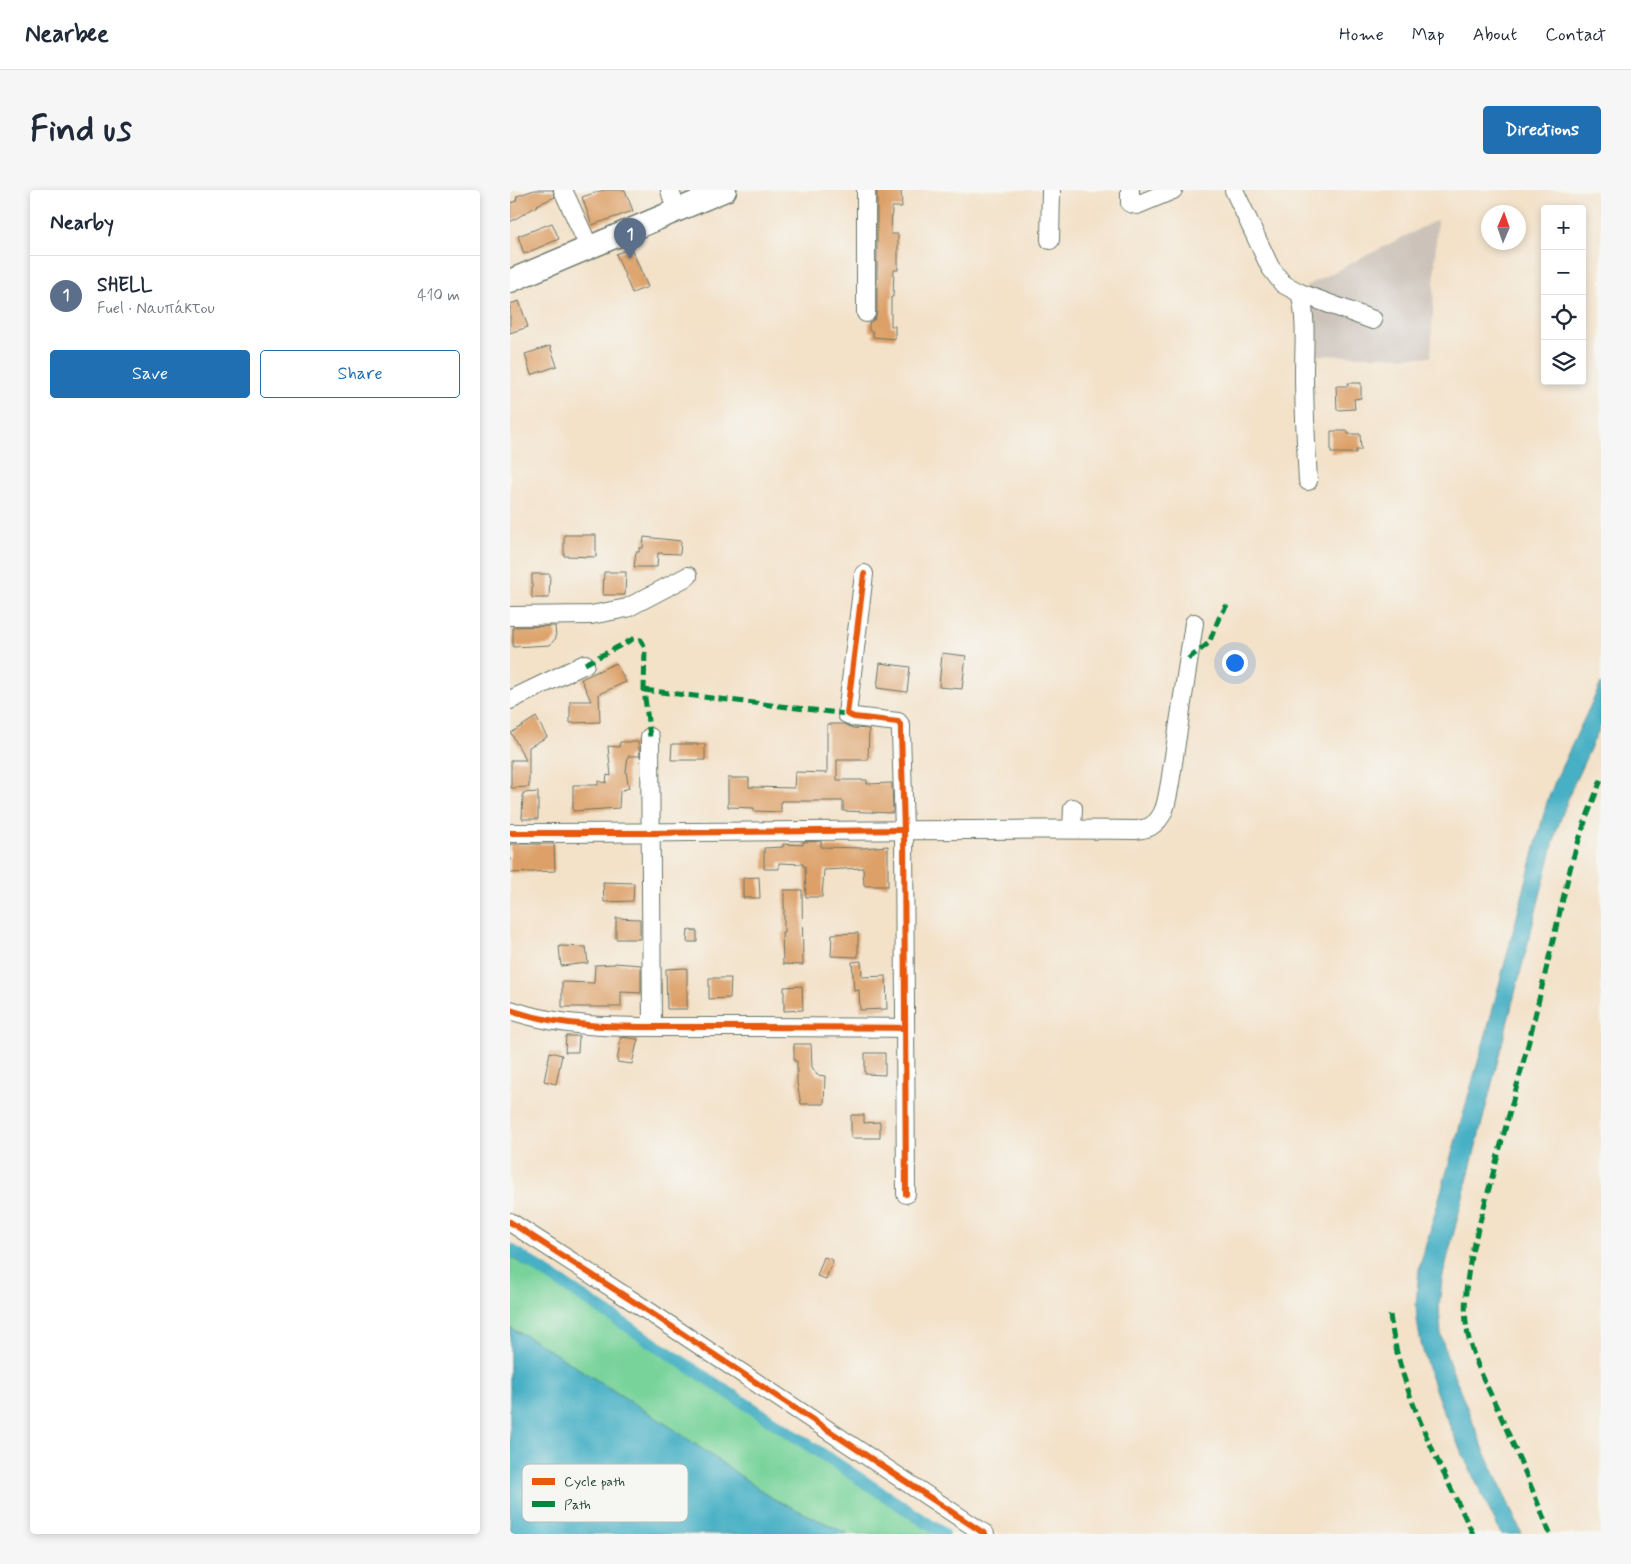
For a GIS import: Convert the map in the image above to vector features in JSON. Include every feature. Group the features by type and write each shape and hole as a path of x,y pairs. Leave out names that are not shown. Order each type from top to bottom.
{"main road":[{"path":"510,281 589,247 673,201 725,190"}],"street":[{"path":"563,190 589,247"},
{"path":"866,190 866,314"},
{"path":"1050,240 1051,190"},
{"path":"1130,190 1130,203 1137,205 1173,190"},
{"path":"1234,190 1270,267 1283,284 1300,293 1373,320"},
{"path":"1300,293 1304,322 1304,389 1308,481"},
{"path":"864,574 848,714 854,717 895,721 901,726 904,830 906,1194"},
{"path":"510,616 591,615 627,608 688,576"},
{"path":"510,833 1136,830 1150,827 1159,820 1165,809 1194,623"},
{"path":"510,700 585,664"},
{"path":"650,737 652,1027"},
{"path":"1072,829 1073,808"},
{"path":"510,1010 564,1022 590,1025 905,1028"},
{"path":"510,1222 645,1308 985,1534"}],"shaded area":[{"path":"1437,220 1431,357 1310,355 1306,286"}],"green space":[{"path":"510,1257 934,1534 848,1534 772,1498 669,1426 532,1339 510,1328"}],"water":[{"path":"1601,683 1601,725 1572,788 1557,829 1442,1279 1439,1308 1441,1334 1447,1357 1481,1443 1522,1534 1501,1534 1440,1403 1426,1361 1420,1340 1416,1312 1419,1269 1488,1027 1547,802"},
{"path":"510,1328 532,1339 669,1426 772,1498 848,1534 510,1534"}],"building":[{"path":"534,190 553,190 555,197 537,205 510,222 510,203 516,201 517,196"},
{"path":"604,190 625,190 633,211 592,225 582,197"},
{"path":"877,190 901,190 902,207 892,207 891,234 898,234 898,270 894,270 893,297 891,297 891,326 895,326 895,339 873,337 873,332 869,331 869,323 875,319 877,313"},
{"path":"552,223 559,239 524,254 518,236"},
{"path":"631,248 648,287 632,293 616,254"},
{"path":"519,301 528,327 510,333 510,304"},
{"path":"550,346 557,366 531,375 525,354"},
{"path":"1348,383 1361,383 1361,398 1354,399 1355,409 1337,410 1336,386 1348,386"},
{"path":"1331,431 1348,431 1348,434 1360,434 1361,450 1356,450 1356,453 1331,453"},
{"path":"564,535 596,535 596,557 564,556"},
{"path":"644,537 681,541 680,554 658,553 657,567 634,567 636,552 639,552 639,548 643,548"},
{"path":"604,572 626,572 625,595 603,595"},
{"path":"532,574 550,574 549,598 532,598"},
{"path":"555,626 556,638 550,645 513,647 513,627"},
{"path":"942,653 966,656 962,689 939,687"},
{"path":"616,663 626,682 599,694 600,722 570,723 570,701 591,701 581,679"},
{"path":"880,663 910,667 907,692 877,688"},
{"path":"536,717 547,737 529,747 529,787 511,788 511,760 526,760 511,733"},
{"path":"827,724 844,724 853,728 869,729 868,760 837,760 837,780 867,780 867,784 892,783 893,813 843,811 843,801 781,801 781,812 754,811 754,808 728,807 728,778 749,778 749,787 794,788 795,772 827,773"},
{"path":"620,742 638,742 640,756 628,756 626,772 629,788 620,791 619,808 573,811 573,785 598,785 598,781 606,783 607,775 611,776 608,746 619,747"},
{"path":"672,744 705,744 705,760 671,760"},
{"path":"538,792 538,819 522,819 523,793"},
{"path":"821,841 821,847 862,848 888,846 888,886 864,886 863,868 824,870 822,897 806,897 805,866 803,864 779,863 779,869 764,869 764,848 783,847 783,844 803,845 803,842"},
{"path":"510,844 554,844 555,871 510,873"},
{"path":"759,877 760,898 743,898 743,878"},
{"path":"603,882 634,883 633,901 604,902"},
{"path":"784,890 802,890 803,965 783,964"},
{"path":"616,918 640,919 640,939 616,939"},
{"path":"688,930 697,931 697,942 687,942"},
{"path":"858,933 858,957 831,956 832,934"},
{"path":"559,946 586,947 588,963 561,966"},
{"path":"861,961 862,977 886,976 887,1009 860,1010 859,990 854,991 852,962"},
{"path":"615,963 641,965 641,993 621,992 621,1007 562,1007 562,982 594,983 595,965"},
{"path":"687,968 687,1009 667,1009 666,969"},
{"path":"709,978 731,978 730,998 709,999"},
{"path":"802,986 803,1010 784,1011 784,987"},
{"path":"566,1036 579,1036 578,1052 565,1052"},
{"path":"621,1037 638,1039 632,1064 617,1062"},
{"path":"794,1044 811,1044 812,1067 817,1075 825,1076 824,1104 801,1104 797,1083 797,1061 794,1061"},
{"path":"550,1052 562,1055 556,1084 544,1081"},
{"path":"865,1053 885,1053 885,1075 865,1074"},
{"path":"851,1115 864,1115 864,1123 880,1122 880,1138 851,1138"},
{"path":"824,1257 833,1260 826,1279 817,1276"}],"waterway":[{"path":"510,1249 944,1534"}],"marked path":[{"path":"1188,659 1209,643 1219,618 1227,605"},
{"path":"585,664 633,639 641,640 645,648 644,690 650,737"},
{"path":"644,690 847,714"},
{"path":"1550,1534 1474,1354 1466,1324 1466,1293 1472,1251 1529,1041 1572,861 1601,780"},
{"path":"1390,1315 1395,1344 1412,1401 1435,1455 1473,1534"}],"cycle path":[{"path":"864,574 847,714 854,717 898,722 901,726 904,830 906,1194"},
{"path":"510,833 904,830"},
{"path":"510,1010 555,1021 602,1026 905,1028"},
{"path":"510,1222 985,1534"}],"place":[{"name":"SHELL","path":"630,259"}]}
